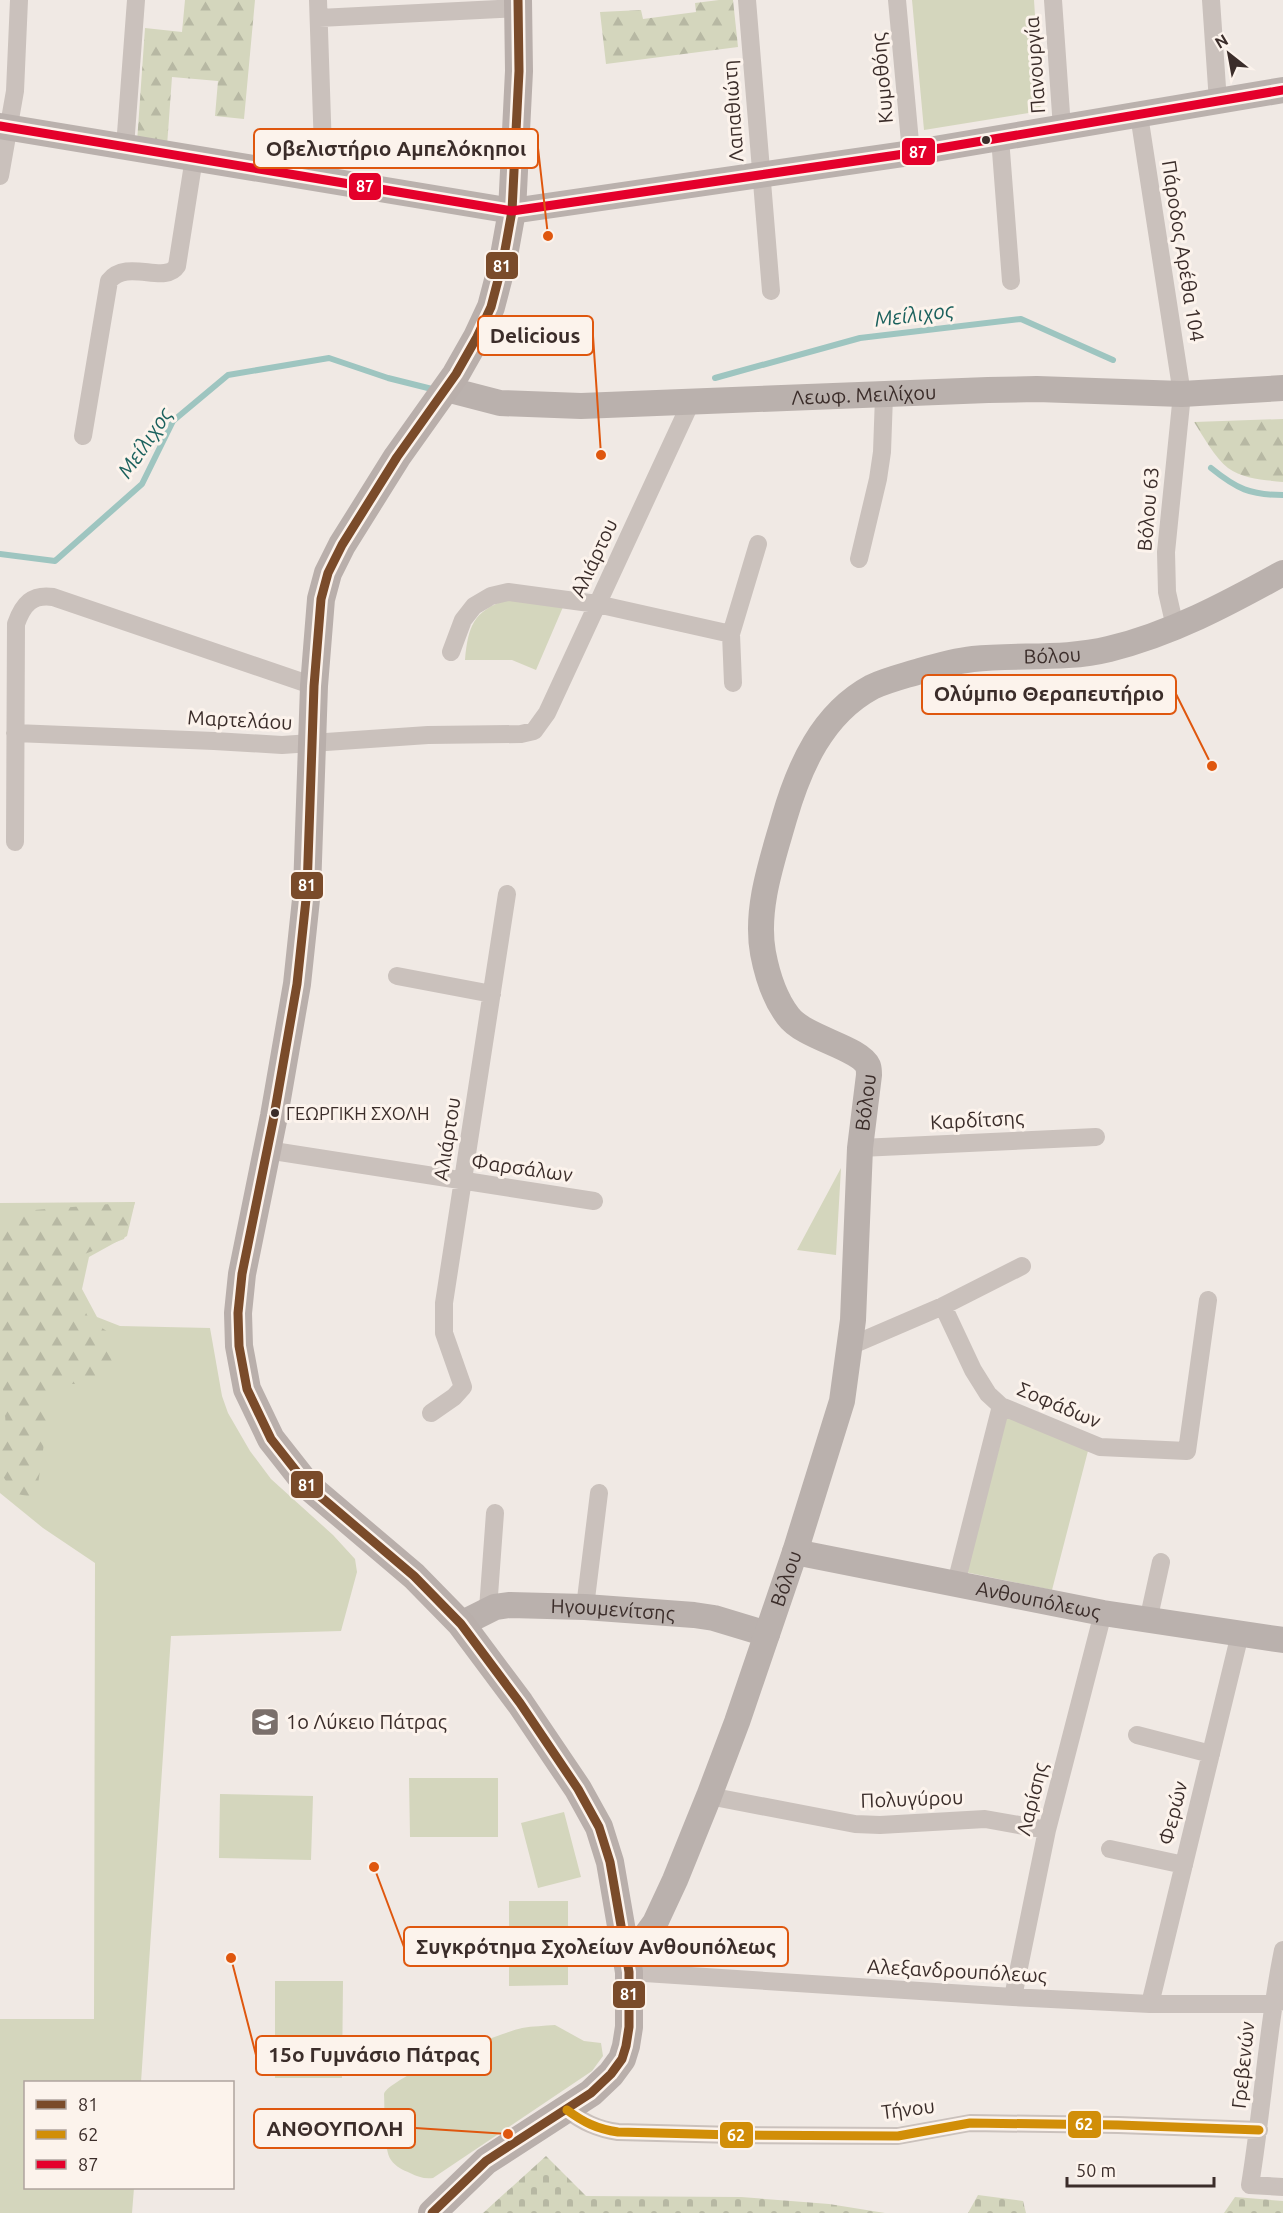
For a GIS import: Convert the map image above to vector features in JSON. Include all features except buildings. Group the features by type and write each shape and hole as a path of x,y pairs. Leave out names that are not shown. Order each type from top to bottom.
{"main road":[{"path":"432,2213 486,2161 567,2110 601,2085 618,2066 624,2053 629,2027 628,1962 610,1862 599,1827 566,1770 461,1624 414,1576 308,1486 271,1439 254,1407 242,1366 238,1313 242,1274 267,1150 301,952 307,879 314,686 321,599 334,560 382,480 466,357 491,307 512,212 516,144 518,4"}],"street":[{"path":"0,176 5,127 15,91 19,0"},
{"path":"125,147 136,0"},
{"name":"Λαπαθιώτη","path":"747,0 771,291"},
{"name":"Κυμοθόης","path":"897,0 911,153"},
{"name":"Πανουργία","path":"1053,0 1062,128"},
{"path":"1210,0 1218,102"},
{"path":"324,180 319,9 518,4"},
{"path":"5,127 512,212 911,153 1283,90"},
{"name":"Πάροδος Αρέθα 104","path":"1139,115 1182,394"},
{"path":"1000,138 1011,281"},
{"path":"83,436 109,281 117,274 128,270 167,273 175,270 194,158"},
{"name":"Λεωφ. Μειλίχου","path":"446,389 512,404 580,406 1037,389 1182,394 1283,388"},
{"name":"Βόλου 63","path":"1175,627 1167,592 1166,552 1182,394"},
{"path":"859,559 878,479 884,396"},
{"name":"Αλιάρτου","path":"534,731 547,713 691,402"},
{"path":"733,683 731,634 758,544"},
{"name":"Βόλου","path":"628,1962 655,1923 675,1880 737,1722 795,1552 842,1401 850,1346 860,1148 869,1075 868,1066 859,1057 811,1033 788,1017 774,991 763,954 760,933 766,889 785,816 800,775 819,736 834,717 858,696 875,686 902,676 972,659 1048,657 1097,651 1175,627 1283,573"},
{"path":"451,652 459,627 467,614 480,602 492,596 513,592 597,604 731,634"},
{"path":"15,842 16,624 21,611 30,601 38,597 53,597 314,686"},
{"name":"Μαρτελάου","path":"15,734 282,745 416,736 520,734 534,731"},
{"name":"Αλιάρτου","path":"431,1413 454,1397 462,1387 447,1346 442,1318 507,894"},
{"path":"397,976 492,994"},
{"name":"Καρδίτσης","path":"860,1148 1096,1137"},
{"name":"Φαρσάλων","path":"267,1150 594,1201"},
{"path":"850,1346 943,1306 1022,1266"},
{"name":"Σοφάδων","path":"943,1306 973,1370 988,1394 1001,1406 1100,1447 1187,1451 1208,1300"},
{"path":"956,1583 1001,1406"},
{"path":"585,1607 599,1493"},
{"path":"488,1609 495,1513"},
{"name":"Ανθουπόλεως","path":"795,1552 1103,1613 1283,1640"},
{"path":"1148,1621 1161,1562"},
{"name":"Ηγουμενίτσης","path":"461,1624 488,1609 510,1605 585,1607 658,1611 714,1618 767,1634"},
{"name":"Λαρίσης","path":"1013,1997 1047,1830 1103,1613"},
{"name":"Φερών","path":"1150,2004 1240,1634"},
{"path":"1137,1735 1211,1754"},
{"name":"Πολυγύρου","path":"709,1796 855,1824 880,1825 985,1819 1047,1830"},
{"path":"1110,1850 1184,1865"},
{"name":"Γρεβενών","path":"1283,1950 1278,2002 1250,2185 1283,2187"},
{"name":"Αλεξανδρουπόλεως","path":"628,1962 1013,1997 1150,2004 1278,2002"},
{"name":"Τήνου","path":"567,2110 582,2121 601,2129 618,2132 711,2135 898,2136 970,2123 1259,2130"}],"green space":[{"path":"185,0 255,0 244,119 215,116 218,81 172,77 167,146 137,142 145,28 182,32"},
{"path":"733,0 738,47 606,64 600,12 641,10 643,19 696,12 695,3"},
{"path":"912,0 1034,0 1041,111 924,130"},
{"path":"1283,419 1283,482 1247,477 1228,468 1214,453 1194,422"},
{"path":"506,600 563,607 536,670 512,660 465,660 468,638 474,622 486,609"},
{"path":"841,1168 836,1255 797,1250"},
{"path":"135,1202 127,1236 89,1257 82,1289 97,1317 120,1326 210,1328 222,1396 228,1413 250,1451 271,1479 333,1535 355,1559 357,1572 341,1631 171,1636 141,2081 24,2081 24,2189 134,2189 132,2213 0,2213 0,2019 94,2019 95,1563 43,1528 0,1493 0,1203"},
{"path":"135,1202 124,1239 82,1255 75,1290 89,1319 108,1332 112,1361 91,1384 67,1384 52,1389 36,1498 13,1493 0,1471 0,1454 6,1428 0,1350 0,1240 2,1232 22,1211"},
{"path":"1006,1416 1089,1447 1052,1590 965,1572"},
{"path":"409,1778 498,1778 498,1837 410,1837"},
{"path":"220,1794 313,1796 311,1860 219,1858"},
{"path":"564,1812 581,1877 538,1888 521,1823"},
{"path":"509,1901 568,1901 568,1985 509,1986"},
{"path":"275,1981 343,1981 342,2078 275,2078"},
{"path":"555,2025 584,2041 601,2043 603,2056 592,2071 433,2178 416,2176 400,2168 391,2160 386,2138 384,2094 391,2086 447,2056 492,2038 522,2028"},
{"path":"546,2156 586,2196 741,2197 829,2204 885,2213 483,2213"},
{"path":"978,2195 1023,2201 1026,2213 968,2213"},
{"path":"1235,2197 1283,2201 1283,2213 1224,2213"}],"waterway":[{"name":"Μείλιχος","path":"715,378 860,338 1021,319 1113,360"},
{"name":"Μείλιχος","path":"0,554 55,561 142,484 173,421 228,375 329,358 388,378 432,389"},
{"name":"Μείλιχος","path":"1211,468 1244,489 1261,494 1283,495"}],"transit line":[{"name":"81","path":"432,2213 486,2161 591,2093 611,2074 622,2059 629,2027 629,1972 610,1862 599,1827 578,1789 520,1703 461,1624 414,1576 308,1486 271,1439 247,1389 239,1346 238,1313 242,1274 274,1116 297,984 307,890 314,686 321,599 328,573 342,545 397,457 456,374 491,307 503,261 512,211 519,71 518,0"},
{"name":"87","path":"0,126 512,211 911,153 1283,90"},
{"name":"62","path":"567,2110 591,2124 618,2132 898,2136 970,2123 1259,2130"}],"place":[{"name":"Οβελιστήριο Αμπελόκηποι","path":"548,236"},
{"name":"Delicious","path":"601,455"},
{"name":"Ολύμπιο Θεραπευτήριο","path":"1212,766"},
{"name":"ΓΕΩΡΓΙΚΗ ΣΧΟΛΗ","path":"275,1113"},
{"name":"1ο Λύκειο Πάτρας","path":"265,1722"},
{"name":"Συγκρότημα Σχολείων Ανθουπόλεως","path":"374,1867"},
{"name":"15ο Γυμνάσιο Πάτρας","path":"231,1958"},
{"name":"ΑΝΘΟΥΠΟΛΗ","path":"508,2134"}]}
